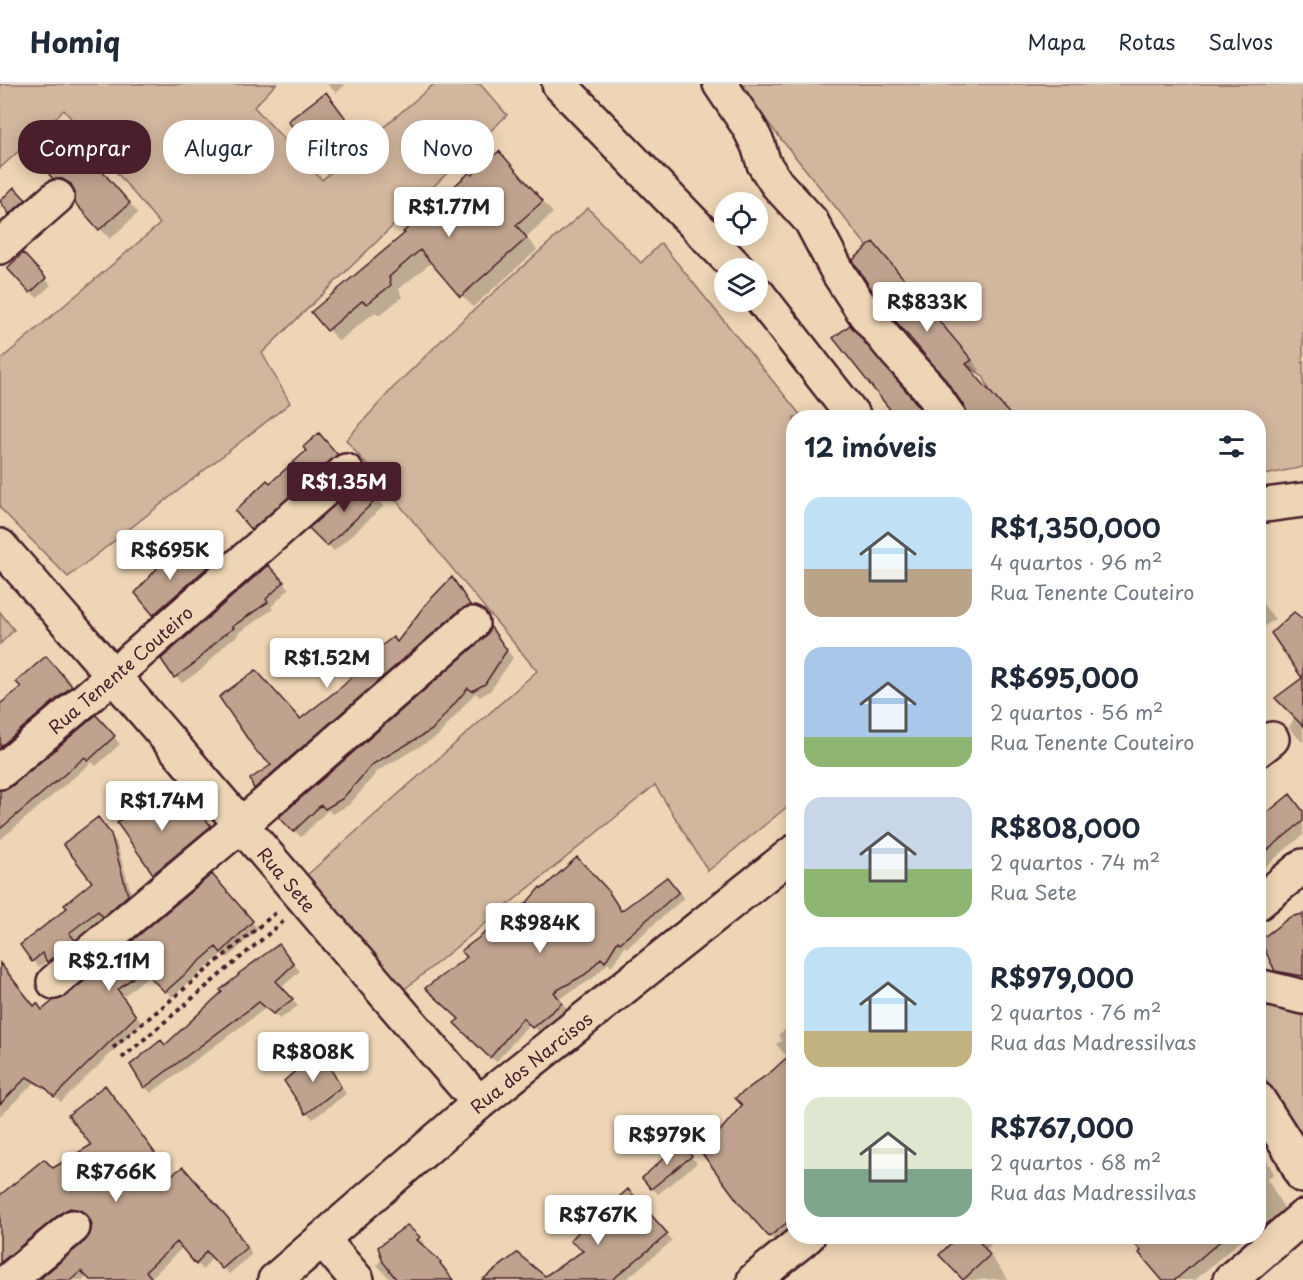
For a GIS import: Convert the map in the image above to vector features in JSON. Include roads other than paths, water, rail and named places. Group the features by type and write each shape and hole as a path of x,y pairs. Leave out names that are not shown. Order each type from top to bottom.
{"street":[{"path":"559,84 727,258"},
{"path":"720,84 749,127 764,164 777,184 811,221 839,274 865,314 928,387 944,410"},
{"path":"0,247 57,197"},
{"path":"768,307 849,410"},
{"name":"Rua Tenente Couteiro","path":"0,772 346,471"},
{"path":"1266,505 1303,500"},
{"name":"Rua Sete","path":"0,546 114,675 302,899 479,1103"},
{"path":"54,982 241,825 472,624"},
{"name":"Rua dos Narcisos","path":"275,1280 479,1103 786,858"},
{"path":"1266,896 1303,866"},
{"path":"1266,988 1303,997"},
{"path":"1266,1111 1299,1161"},
{"path":"1230,1280 1303,1217"},
{"path":"9,1280 73,1227"},
{"path":"323,1240 357,1280"},
{"path":"754,1280 798,1244"}]}
